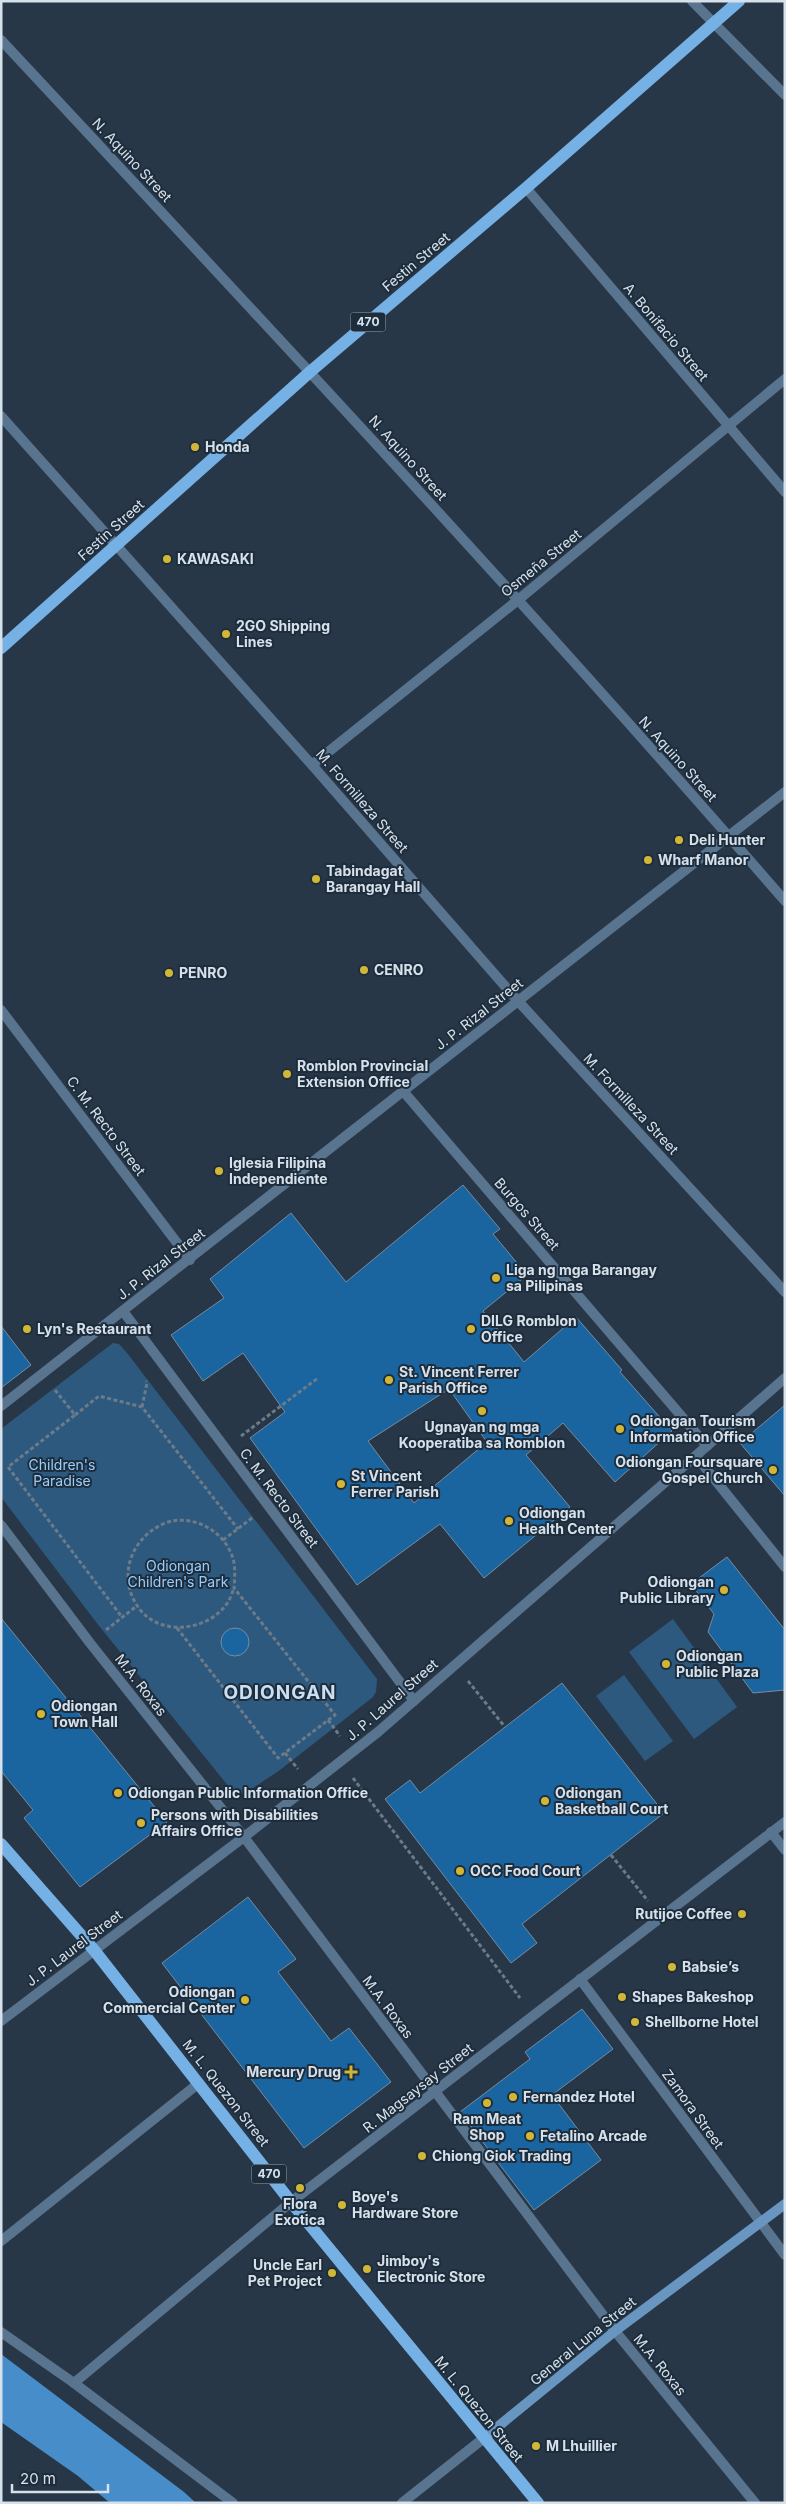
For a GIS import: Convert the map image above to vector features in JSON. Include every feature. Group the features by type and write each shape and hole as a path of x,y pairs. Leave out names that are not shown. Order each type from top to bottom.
{"main road":[{"name":"Festin Street","path":"1,648 311,371 526,188 739,1"},
{"name":"M. L. Quezon Street","path":"1,1844 94,1950 291,2202 538,2503"},
{"name":"General Luna Street","path":"484,2438 615,2331 785,2204"}],"street":[{"path":"692,1 785,95"},
{"name":"N. Aquino Street","path":"1,40 311,371 518,600 785,901"},
{"name":"A. Bonifacio Street","path":"526,188 785,492"},
{"name":"Osmeña Street","path":"312,765 518,600 785,379"},
{"name":"M. Formilleza Street","path":"1,416 312,765 518,1001 785,1292"},
{"name":"J. P. Rizal Street","path":"1,1406 190,1260 785,792"},
{"name":"C. M. Recto Street","path":"1,1010 190,1260"},
{"name":"Burgos Street","path":"403,1091 707,1446"},
{"name":"C. M. Recto Street","path":"123,1311 414,1701"},
{"name":"J. P. Laurel Street","path":"1,2021 341,1761 414,1701 785,1378"},
{"path":"696,1456 785,1567"},
{"name":"M.A. Roxas","path":"1,1526 90,1643 244,1837 615,2331 755,2503"},
{"name":"R. Magsaysay Street","path":"74,2383 291,2202 785,1822"},
{"path":"771,1832 785,1850"},
{"name":"Zamora Street","path":"580,1979 785,2255"},
{"path":"1,2242 199,2083"},
{"path":"1,2332 74,2383 233,2503"},
{"name":"General Luna Street","path":"402,2503 484,2438"}],"path":[{"path":"43,1374 75,1415"},
{"path":"225,1448 318,1378"},
{"path":"122,1618 8,1467 98,1396 142,1407 238,1529"},
{"path":"223,1540 268,1505"},
{"path":"187,1520 205,1525 223,1540 231,1551 235,1569 234,1588 226,1605 213,1618 196,1626 177,1628 159,1623 143,1613 132,1597 127,1579 129,1560 138,1543 151,1529 168,1522 187,1520"},
{"path":"177,1628 278,1758 335,1714 234,1588"},
{"path":"90,1643 138,1605"},
{"path":"455,1664 505,1727"},
{"path":"341,1761 534,2015"},
{"path":"611,1855 660,1917"}],"green space":[{"name":"Odiongan Children's Park","path":"113,1343 119,1344 127,1353 377,1679 376,1692 373,1697 280,1770 244,1794 229,1787 96,1622 1,1497 1,1429"},
{"path":"673,1619 737,1707 694,1739 629,1652"},
{"path":"624,1675 673,1741 645,1761 596,1696"}],"shaded area":[{"path":"1,2354 196,2503 110,2503 78,2476 1,2422"}],"building":[{"path":"463,1185 500,1229 493,1234 527,1275 483,1311 524,1362 576,1317 622,1370 620,1372 672,1431 615,1482 563,1423 526,1455 570,1507 484,1578 440,1524 357,1585 250,1438 285,1412 243,1353 203,1381 171,1335 224,1298 210,1279 291,1213 346,1282","holes":["449,1389 487,1442 414,1503 368,1441"]},
{"path":"1,1326 31,1365 1,1388"},
{"name":"Odiongan Foursquare Gospel Church","path":"785,1405 785,1496 740,1443"},
{"path":"727,1557 785,1630 785,1690 753,1693 708,1632 714,1614 691,1584"},
{"path":"1,1618 167,1822 80,1887 24,1818 33,1810 1,1771"},
{"path":"235,1628 245,1632 249,1642 245,1652 235,1656 225,1652 221,1642 225,1632"},
{"name":"Odiongan Basketball Court","path":"562,1683 664,1813 522,1924 537,1943 511,1963 385,1799 410,1780 420,1793"},
{"name":"Odiongan Commercial Center","path":"248,1897 296,1959 278,1972 331,2041 349,2028 391,2082 304,2148 162,1963"},
{"name":"Fetalino Arcade","path":"582,2009 613,2049 552,2095 601,2160 534,2210 460,2112 530,2059 525,2052"}],"place":[{"name":"Honda","path":"195,447"},
{"name":"KAWASAKI","path":"167,559"},
{"name":"2GO Shipping Lines","path":"226,634"},
{"name":"Deli Hunter","path":"679,840"},
{"name":"Wharf Manor","path":"648,860"},
{"name":"Tabindagat Barangay Hall","path":"316,879"},
{"name":"CENRO","path":"364,970"},
{"name":"PENRO","path":"169,973"},
{"name":"Romblon Provincial Extension Office","path":"287,1074"},
{"name":"Iglesia Filipina Independiente","path":"219,1171"},
{"name":"Liga ng mga Barangay sa Pilipinas","path":"496,1278"},
{"name":"Lyn's Restaurant","path":"27,1329"},
{"name":"DILG Romblon Office","path":"471,1329"},
{"name":"St. Vincent Ferrer Parish Office","path":"389,1380"},
{"name":"Ugnayan ng mga Kooperatiba sa Romblon","path":"482,1411"},
{"name":"Odiongan Tourism Information Office","path":"620,1429"},
{"name":"Odiongan Foursquare Gospel Church","path":"773,1470"},
{"name":"St Vincent Ferrer Parish","path":"341,1484"},
{"name":"Odiongan Health Center","path":"509,1521"},
{"name":"Odiongan Public Library","path":"724,1590"},
{"name":"Odiongan Public Plaza","path":"666,1664"},
{"name":"Odiongan Town Hall","path":"41,1714"},
{"name":"Odiongan Public Information Office","path":"118,1793"},
{"name":"Odiongan Basketball Court","path":"545,1801"},
{"name":"Persons with Disabilities Affairs Office","path":"141,1823"},
{"name":"OCC Food Court","path":"460,1871"},
{"name":"Rutijoe Coffee","path":"742,1914"},
{"name":"Babsie’s","path":"672,1967"},
{"name":"Shapes Bakeshop","path":"622,1997"},
{"name":"Odiongan Commercial Center","path":"245,2000"},
{"name":"Shellborne Hotel","path":"635,2022"},
{"name":"Mercury Drug","path":"351,2072"},
{"name":"Fernandez Hotel","path":"513,2097"},
{"name":"Ram Meat Shop","path":"487,2103"},
{"name":"Fetalino Arcade","path":"530,2136"},
{"name":"Chiong Giok Trading","path":"422,2156"},
{"name":"Flora Exotica","path":"300,2188"},
{"name":"Boye's Hardware Store","path":"342,2205"},
{"name":"Jimboy's Electronic Store","path":"367,2269"},
{"name":"Uncle Earl Pet Project","path":"332,2273"},
{"name":"M Lhuillier","path":"536,2446"}],"district":[{"name":"ODIONGAN","path":"280,1692"}],"park label":[{"name":"Children's Paradise","path":"62,1474"}]}
